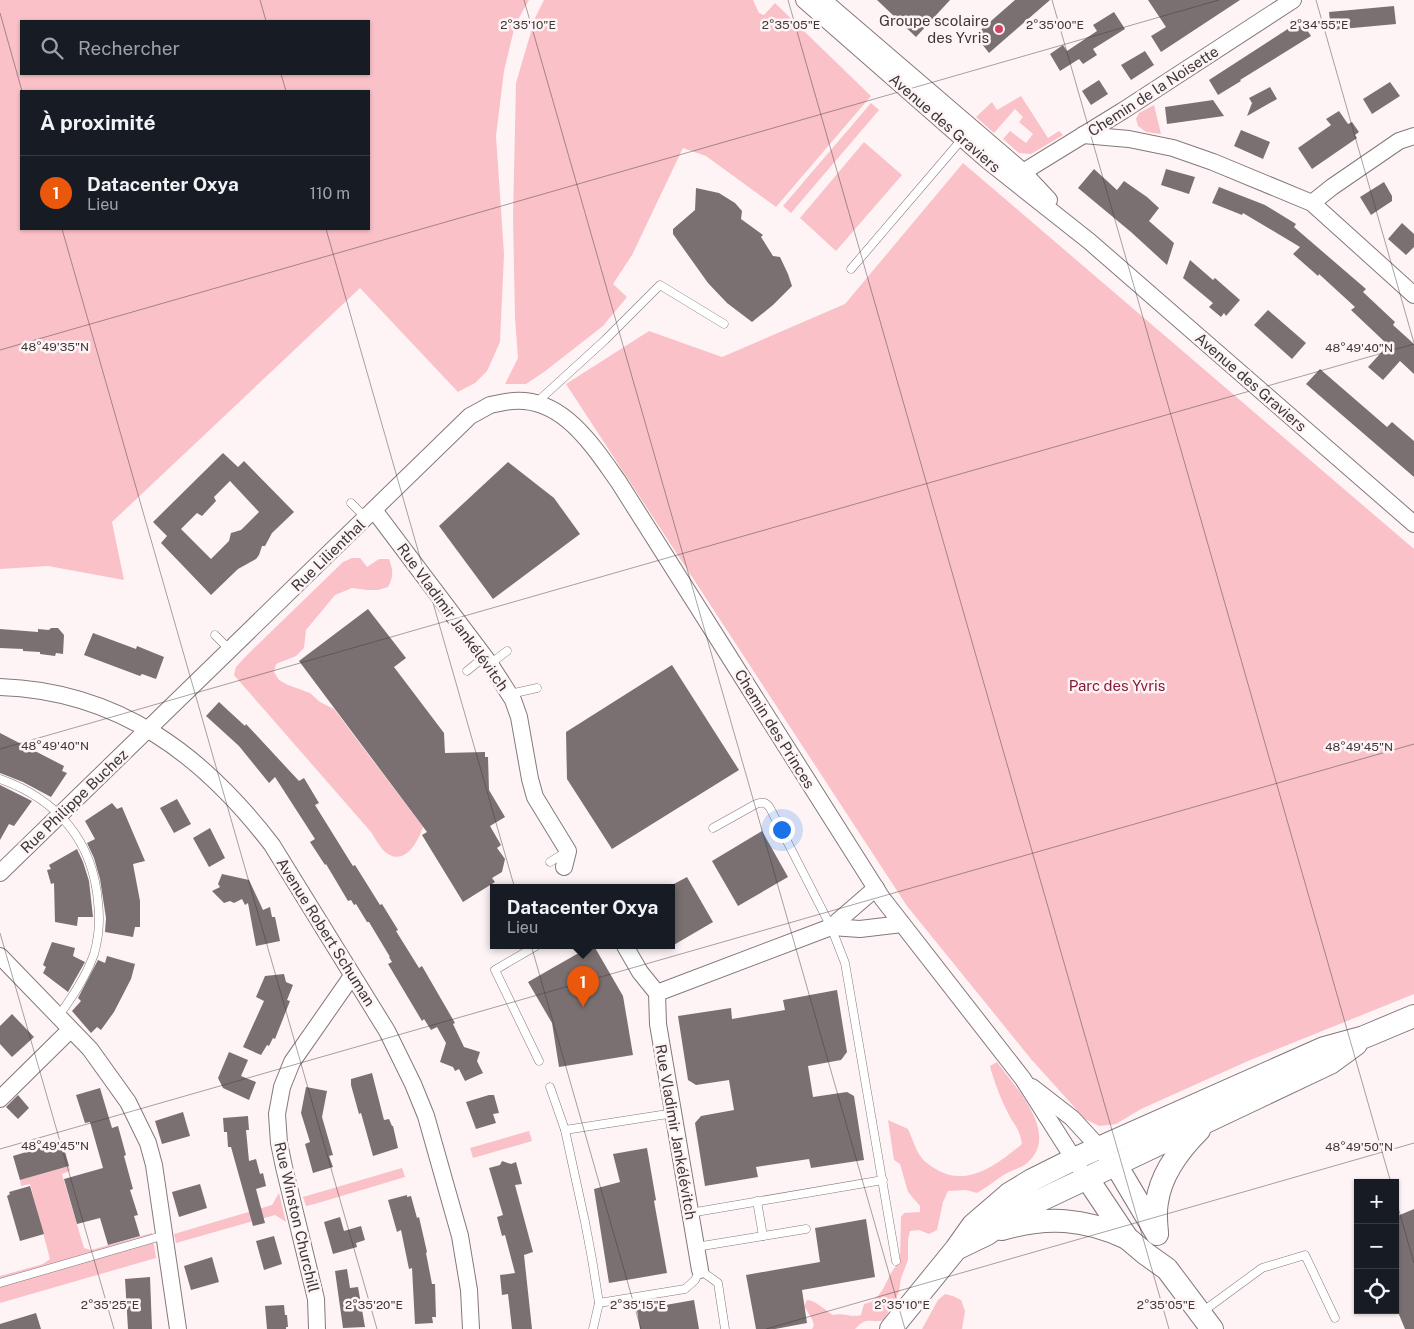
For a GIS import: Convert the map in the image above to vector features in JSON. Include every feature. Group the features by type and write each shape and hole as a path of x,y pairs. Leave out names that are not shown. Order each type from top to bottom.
{"main road":[{"path":"891,1329 956,1249 973,1225 1009,1194 1032,1180 1074,1159 1324,1048 1364,1037 1414,1016"},
{"path":"956,1249 987,1234 1026,1207 1330,1064 1364,1037"},
{"path":"1156,1233 1156,1204 1161,1184 1185,1144 1207,1122"},
{"path":"1116,1165 1156,1233 1167,1269"},
{"path":"1087,1178 1127,1238"},
{"path":"987,1234 1022,1224 1056,1220 1088,1224 1110,1230 1127,1238 1167,1269 1206,1321"}],"street":[{"name":"Avenue des Graviers","path":"804,0 1017,176 1414,524"},
{"name":"Avenue des Graviers","path":"823,0 966,133"},
{"name":"Chemin de la Noisette","path":"1017,176 1293,0"},
{"path":"1083,135 1129,139 1173,148 1213,162 1312,203 1414,295"},
{"path":"1312,203 1399,141 1414,136"},
{"name":"Chemin des Princes","path":"517,400 537,402 564,417 592,446 618,481 876,888 1023,1079 1087,1178"},
{"name":"Rue Lilienthal","path":"149,729 470,416 492,405 517,400"},
{"name":"Rue Vladimir Jankélévitch","path":"370,514 487,660 510,694 520,717 530,779 535,797 560,860"},
{"name":"Avenue Robert Schuman","path":"0,687 29,688 73,697 149,729 218,782 252,819 272,846 391,1039 407,1070 426,1116 460,1236 468,1290 471,1329"},
{"name":"Rue Philippe Buchez","path":"0,873 149,729"},
{"path":"627,949 640,972 657,993 832,927 876,888"},
{"path":"832,927 860,929 902,924"},
{"path":"0,956 90,1049 128,1102 145,1134 154,1164 178,1329"},
{"name":"Rue Winston Churchill","path":"317,1329 316,1298 284,1167 279,1143 277,1114 282,1087 292,1062 352,976"},
{"name":"Rue Vladimir Jankélévitch","path":"657,993 658,1024 700,1270"},
{"path":"0,1099 70,1030"},
{"name":"Chemin des Princes","path":"1023,1079 1072,1118 1116,1165"}],"lane":[{"path":"851,269 966,133"},
{"path":"537,402 605,340 660,285 724,324"},
{"path":"351,503 370,514"},
{"path":"215,635 230,650"},
{"path":"467,671 507,651"},
{"path":"510,694 537,688"},
{"path":"0,780 35,795 60,814 77,834 92,866 97,887 99,921 97,942 82,981 58,1017"},
{"path":"713,828 756,804 766,803 832,927 845,963 896,1261"},
{"path":"531,949 495,970 539,1060"},
{"path":"550,1087 564,1130 585,1222 599,1303 593,1329"},
{"path":"564,1130 674,1113"},
{"path":"690,1213 883,1180"},
{"path":"757,1201 763,1236"},
{"path":"696,1247 806,1228"},
{"path":"0,1283 164,1235"},
{"path":"1206,1321 1262,1268 1305,1255 1336,1318"},
{"path":"599,1303 685,1289 695,1280 700,1270 718,1283 726,1329"}],"green space":[{"path":"0,0 529,0 515,25 504,71 496,136 504,254 500,342 487,371 475,383 458,392 360,288 112,522 124,580 48,566 0,569"},
{"path":"544,0 753,0 759,13 764,15 775,3 871,96 776,207 706,156 683,148 632,255 613,284 627,297 603,326 544,372 526,384 505,384 518,358 515,318 513,217 516,83 535,18"},
{"path":"1021,96 1048,138 1059,131 1063,135 1031,154 1019,153 1003,139 1010,131 1026,143 1033,134 1019,122 1023,117 1015,109 994,133 976,117 992,102 997,110"},
{"path":"871,103 879,110 791,213 783,206"},
{"path":"1154,105 1161,134 1146,132 1138,126 1136,119 1139,113"},
{"path":"864,142 902,175 836,251 800,218"},
{"name":"Parc des Yvris","path":"963,163 1414,549 1414,994 1248,1061 1141,1109 1116,1124 1099,1126 1085,1119 1031,1059 907,906 566,384 649,331 722,357 845,304"},
{"path":"352,558 360,558 367,567 379,559 389,559 392,573 388,587 378,590 352,588 335,595 306,630 304,648 296,656 276,664 274,672 279,680 310,693 320,702 334,709 423,827 418,839 410,850 406,854 394,857 383,850 371,832 234,675 236,667 246,656 343,562"},
{"path":"997,1062 1032,1112 1039,1139 1036,1152 1026,1164 1005,1174 977,1193 966,1190 948,1191 943,1202 937,1230 929,1234 919,1230 910,1231 908,1260 901,1278 899,1292 884,1320 866,1321 855,1329 812,1329 814,1325 812,1319 804,1306 807,1300 817,1303 833,1315 861,1315 864,1304 871,1302 878,1296 900,1260 901,1217 904,1213 920,1212 920,1206 908,1192 900,1164 894,1160 888,1120 908,1129 917,1150 925,1161 939,1171 951,1175 962,1176 984,1170 994,1165 1022,1144 1019,1133 997,1089 991,1071 990,1066"},
{"path":"529,1131 532,1141 473,1158 470,1148"},
{"path":"69,1166 70,1171 62,1174 84,1248 91,1250 152,1233 156,1258 0,1303 0,1276 43,1264 50,1259 30,1184 21,1186 20,1180"},
{"path":"402,1168 405,1177 306,1206 303,1197"},
{"path":"279,1193 286,1222 275,1215 176,1243 174,1234 272,1205"},
{"path":"945,1294 961,1300 965,1311 962,1329 922,1329 938,1300"}],"building":[{"path":"877,0 950,0 916,37"},
{"path":"1015,0 1050,0 989,53 975,35"},
{"path":"1148,0 1240,0 1161,52 1151,36 1166,27"},
{"path":"1394,6 1396,24 1331,30 1329,12"},
{"path":"1114,12 1125,29 1093,49 1097,55 1083,64 1079,59 1060,71 1050,54 1063,45 1067,51 1097,31 1093,25"},
{"path":"1297,23 1298,27 1303,24 1311,36 1218,95 1209,80"},
{"path":"1145,51 1154,65 1131,80 1121,65"},
{"path":"1099,80 1108,94 1091,105 1082,91"},
{"path":"1390,82 1400,96 1372,114 1363,99"},
{"path":"1270,87 1277,99 1247,116 1252,103 1249,98"},
{"path":"1213,100 1224,116 1167,124 1165,107"},
{"path":"1339,111 1348,124 1352,122 1359,132 1355,135 1357,138 1312,169 1298,148 1331,125 1326,119"},
{"path":"1241,130 1270,142 1263,159 1234,146"},
{"path":"1094,169 1117,190 1124,181 1159,208 1149,221 1174,243 1167,265 1078,188"},
{"path":"1166,169 1195,177 1189,194 1161,185"},
{"path":"1384,182 1392,196 1392,201 1371,215 1360,197"},
{"path":"1219,187 1265,205 1296,224 1294,227 1366,289 1363,292 1395,322 1393,325 1414,344 1414,374 1400,361 1383,380 1368,367 1388,345 1351,310 1355,307 1319,274 1318,276 1293,254 1300,247 1243,213 1242,215 1212,203"},
{"path":"696,188 719,193 735,203 742,211 741,219 763,235 761,237 773,256 780,257 788,274 792,286 752,322 727,303 708,283 673,234 673,229 695,210"},
{"path":"1402,223 1414,234 1414,247 1406,255 1388,239"},
{"path":"1190,260 1213,280 1215,278 1240,300 1226,316 1224,313 1221,317 1209,307 1213,303 1183,278"},
{"path":"1268,310 1306,343 1292,359 1254,325"},
{"path":"1320,369 1387,427 1392,422 1414,441 1414,477 1306,384"},
{"path":"223,453 238,467 244,461 294,512 272,533 265,546 262,546 256,559 238,569 211,595 161,543 167,536 153,522","holes":["230,481 259,512 241,530 231,533 229,541 211,559 181,529 197,513 202,516 216,501 214,497"]},
{"path":"508,462 554,498 580,534 493,599 439,526"},
{"path":"368,609 406,658 394,667 444,733 445,753 485,752 485,757 488,757 489,790 505,817 490,826 501,845 497,848 505,859 502,872 492,878 495,882 463,902 422,835 427,832 299,661"},
{"path":"51,628 58,628 64,635 63,654 56,653 55,656 40,654 40,652 23,651 23,649 0,648 0,629 38,632 38,629 49,630"},
{"path":"93,633 136,649 137,646 164,657 156,679 142,674 140,676 84,655"},
{"path":"672,665 739,770 612,849 567,779 566,732"},
{"path":"219,702 245,726 246,724 299,781 304,778 319,803 315,805 351,863 353,866 355,865 380,905 382,904 419,968 422,966 455,1023 453,1024 464,1047 480,1052 477,1061 483,1073 465,1081 459,1069 455,1071 453,1067 440,1062 446,1043 437,1027 431,1030 424,1019 422,1021 388,964 392,962 390,957 369,922 367,922 356,904 354,905 351,900 348,901 326,864 310,842 315,839 275,777 269,783 239,746 206,716"},
{"path":"0,733 64,766 62,771 67,773 51,797 23,782 0,773"},
{"path":"0,785 32,801 14,826 9,824 0,840"},
{"path":"177,799 191,824 174,833 160,808"},
{"path":"112,803 117,809 122,807 145,861 133,864 140,901 140,927 135,927 133,937 105,932 106,918 100,879 87,843 95,839 85,821"},
{"path":"210,828 225,858 209,867 193,838"},
{"path":"762,831 788,877 738,906 712,861"},
{"path":"77,849 89,881 93,917 78,917 77,926 55,922 54,883 51,884 47,870 51,869 49,865"},
{"path":"222,874 249,880 263,910 270,907 272,917 275,917 280,941 256,946 248,903 245,905 242,899 234,903 230,901 224,903 212,891 220,887 218,884"},
{"path":"687,877 713,922 675,944 675,884"},
{"path":"52,942 75,948 73,956 85,962 68,992 43,973 46,967 43,965"},
{"path":"586,949 596,949 623,996 633,1055 559,1067 552,1023 528,982"},
{"path":"107,956 135,964 131,979 114,1012 101,1030 97,1027 91,1033 72,1011 81,1001 78,998 98,960 105,963"},
{"path":"284,974 286,982 293,985 287,1000 290,1001 275,1039 273,1038 261,1055 243,1047 264,1001 256,997 265,976"},
{"path":"837,990 847,1052 841,1060 808,1066 813,1097 847,1092 854,1096 864,1160 811,1168 809,1159 756,1167 758,1177 705,1186 695,1123 701,1116 734,1110 729,1080 696,1085 688,1080 678,1016 731,1008 732,1019 785,1010 783,1000"},
{"path":"12,1014 34,1037 12,1057 0,1044 0,1026"},
{"path":"229,1052 248,1060 241,1076 256,1082 249,1100 223,1088 218,1078"},
{"path":"372,1073 384,1120 389,1119 393,1126 398,1148 373,1156 351,1085 351,1079"},
{"path":"306,1087 327,1091 322,1117 333,1155 329,1156 333,1167 313,1173 305,1144 310,1142 301,1113"},
{"path":"100,1088 112,1128 118,1126 126,1155 124,1156 133,1189 130,1190 138,1215 134,1216 140,1236 108,1245 100,1218 77,1224 64,1179 103,1168 90,1122 85,1123 76,1095"},
{"path":"18,1095 29,1108 18,1119 6,1107"},
{"path":"494,1095 499,1113 493,1114 496,1123 476,1129 466,1102"},
{"path":"183,1112 190,1136 162,1144 155,1121"},
{"path":"248,1116 249,1130 246,1130 249,1161 256,1159 260,1174 263,1173 266,1186 256,1189 265,1223 253,1226 231,1147 228,1147 227,1132 224,1132 223,1118"},
{"path":"62,1141 69,1166 20,1180 13,1156"},
{"path":"647,1148 667,1273 609,1283 594,1189 620,1182 613,1154"},
{"path":"502,1161 511,1164 516,1162 522,1184 515,1185 533,1252 524,1255 532,1329 512,1329 508,1294 502,1295 500,1275 515,1273 505,1235 502,1236 497,1217 503,1215 489,1168 500,1165"},
{"path":"200,1184 207,1208 179,1217 172,1192"},
{"path":"30,1186 44,1234 20,1241 7,1196 10,1194 9,1192"},
{"path":"407,1195 407,1197 411,1196 417,1218 419,1217 432,1284 435,1284 436,1317 432,1317 433,1323 415,1324 412,1268 409,1269 401,1230 397,1232 388,1200"},
{"path":"1414,1209 1414,1329 1405,1329 1399,1314 1399,1215"},
{"path":"340,1217 344,1231 361,1226 365,1240 356,1243 357,1247 333,1254 324,1222"},
{"path":"866,1219 875,1277 802,1290 807,1323 775,1329 756,1329 746,1275 820,1262 815,1228"},
{"path":"274,1236 282,1264 264,1270 256,1241"},
{"path":"212,1257 219,1282 191,1290 184,1266"},
{"path":"347,1269 350,1288 358,1287 365,1327 343,1328 335,1271"},
{"path":"150,1277 152,1329 128,1329 125,1279"},
{"path":"694,1300 699,1329 640,1329 637,1310"},
{"path":"284,1305 288,1327 286,1329 267,1329 265,1306"},
{"path":"36,1313 41,1329 0,1329 0,1324"}],"place":[{"name":"Groupe scolaire des Yvris","path":"999,29"},
{"name":"Datacenter Oxya","path":"583,1007"}]}
